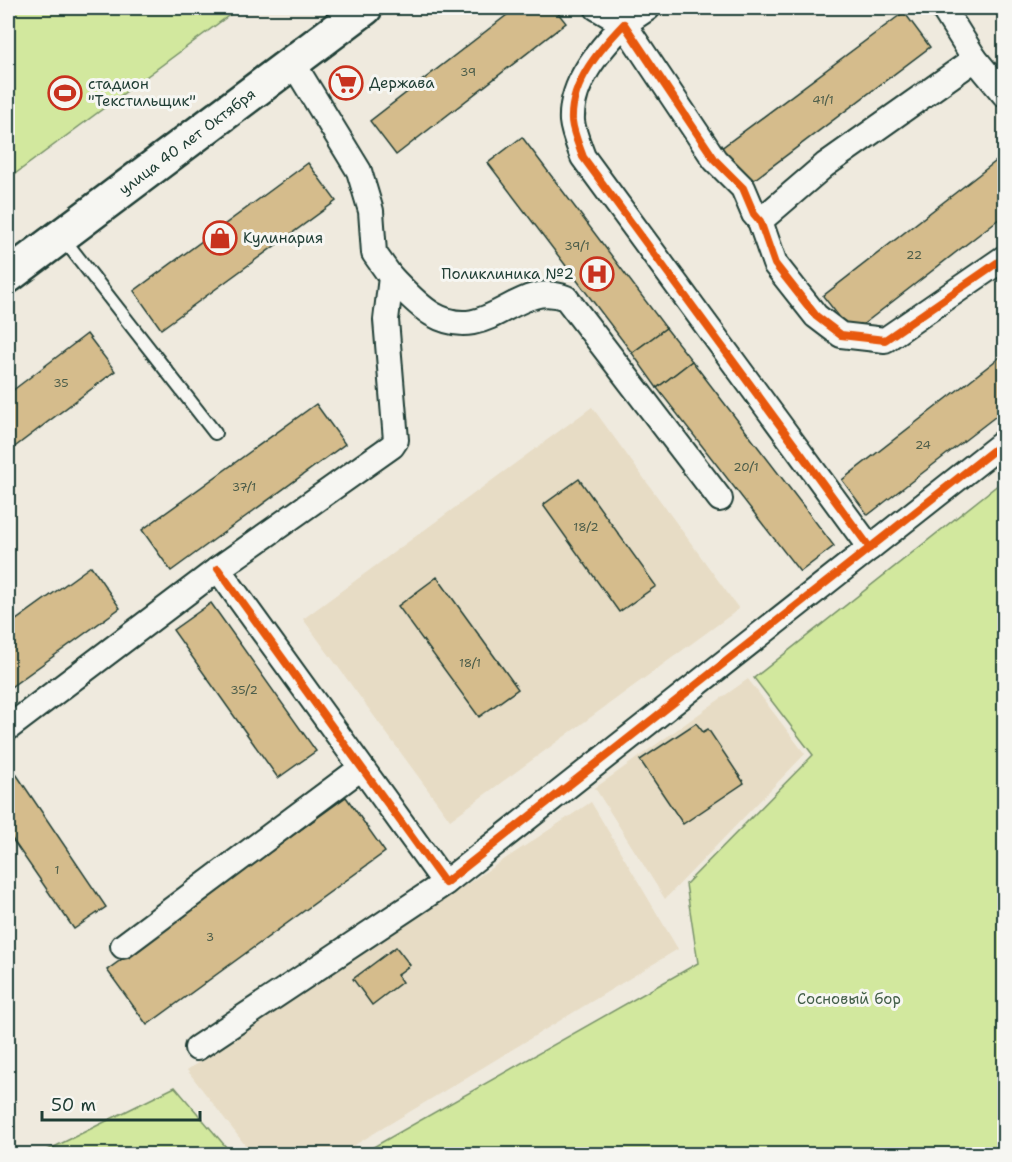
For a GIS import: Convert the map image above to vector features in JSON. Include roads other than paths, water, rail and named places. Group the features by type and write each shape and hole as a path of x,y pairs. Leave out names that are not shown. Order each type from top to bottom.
{"main road":[{"name":"улица 40 лет Октября","path":"8,276 365,8"}],"street":[{"path":"597,8 624,24 715,160 734,182 743,188 760,221 775,264 816,316 841,335 868,340 885,340 1005,258"},
{"path":"648,8 624,24 599,50 576,94 572,121 583,157 870,548"},
{"path":"944,8 975,59 1005,94"},
{"path":"760,221 825,165 975,59"},
{"path":"293,63 359,171 371,211 374,253 391,277 431,314 466,324 490,318 536,295 551,292 566,298 720,499"},
{"path":"8,728 218,569 392,446 396,440 386,320 391,277"},
{"path":"197,1048 445,883 1005,441"},
{"path":"218,569 445,883"},
{"path":"123,946 361,768"}],"lane":[{"path":"61,236 215,433"}],"place":[{"name":"Держава","path":"346,83"},
{"name":"стадион \"Текстильщик\"","path":"65,93"},
{"name":"Кулинария","path":"220,238"},
{"name":"Поликлиника №2","path":"597,274"}],"park label":[{"name":"Сосновый бор","path":"849,999"}]}
